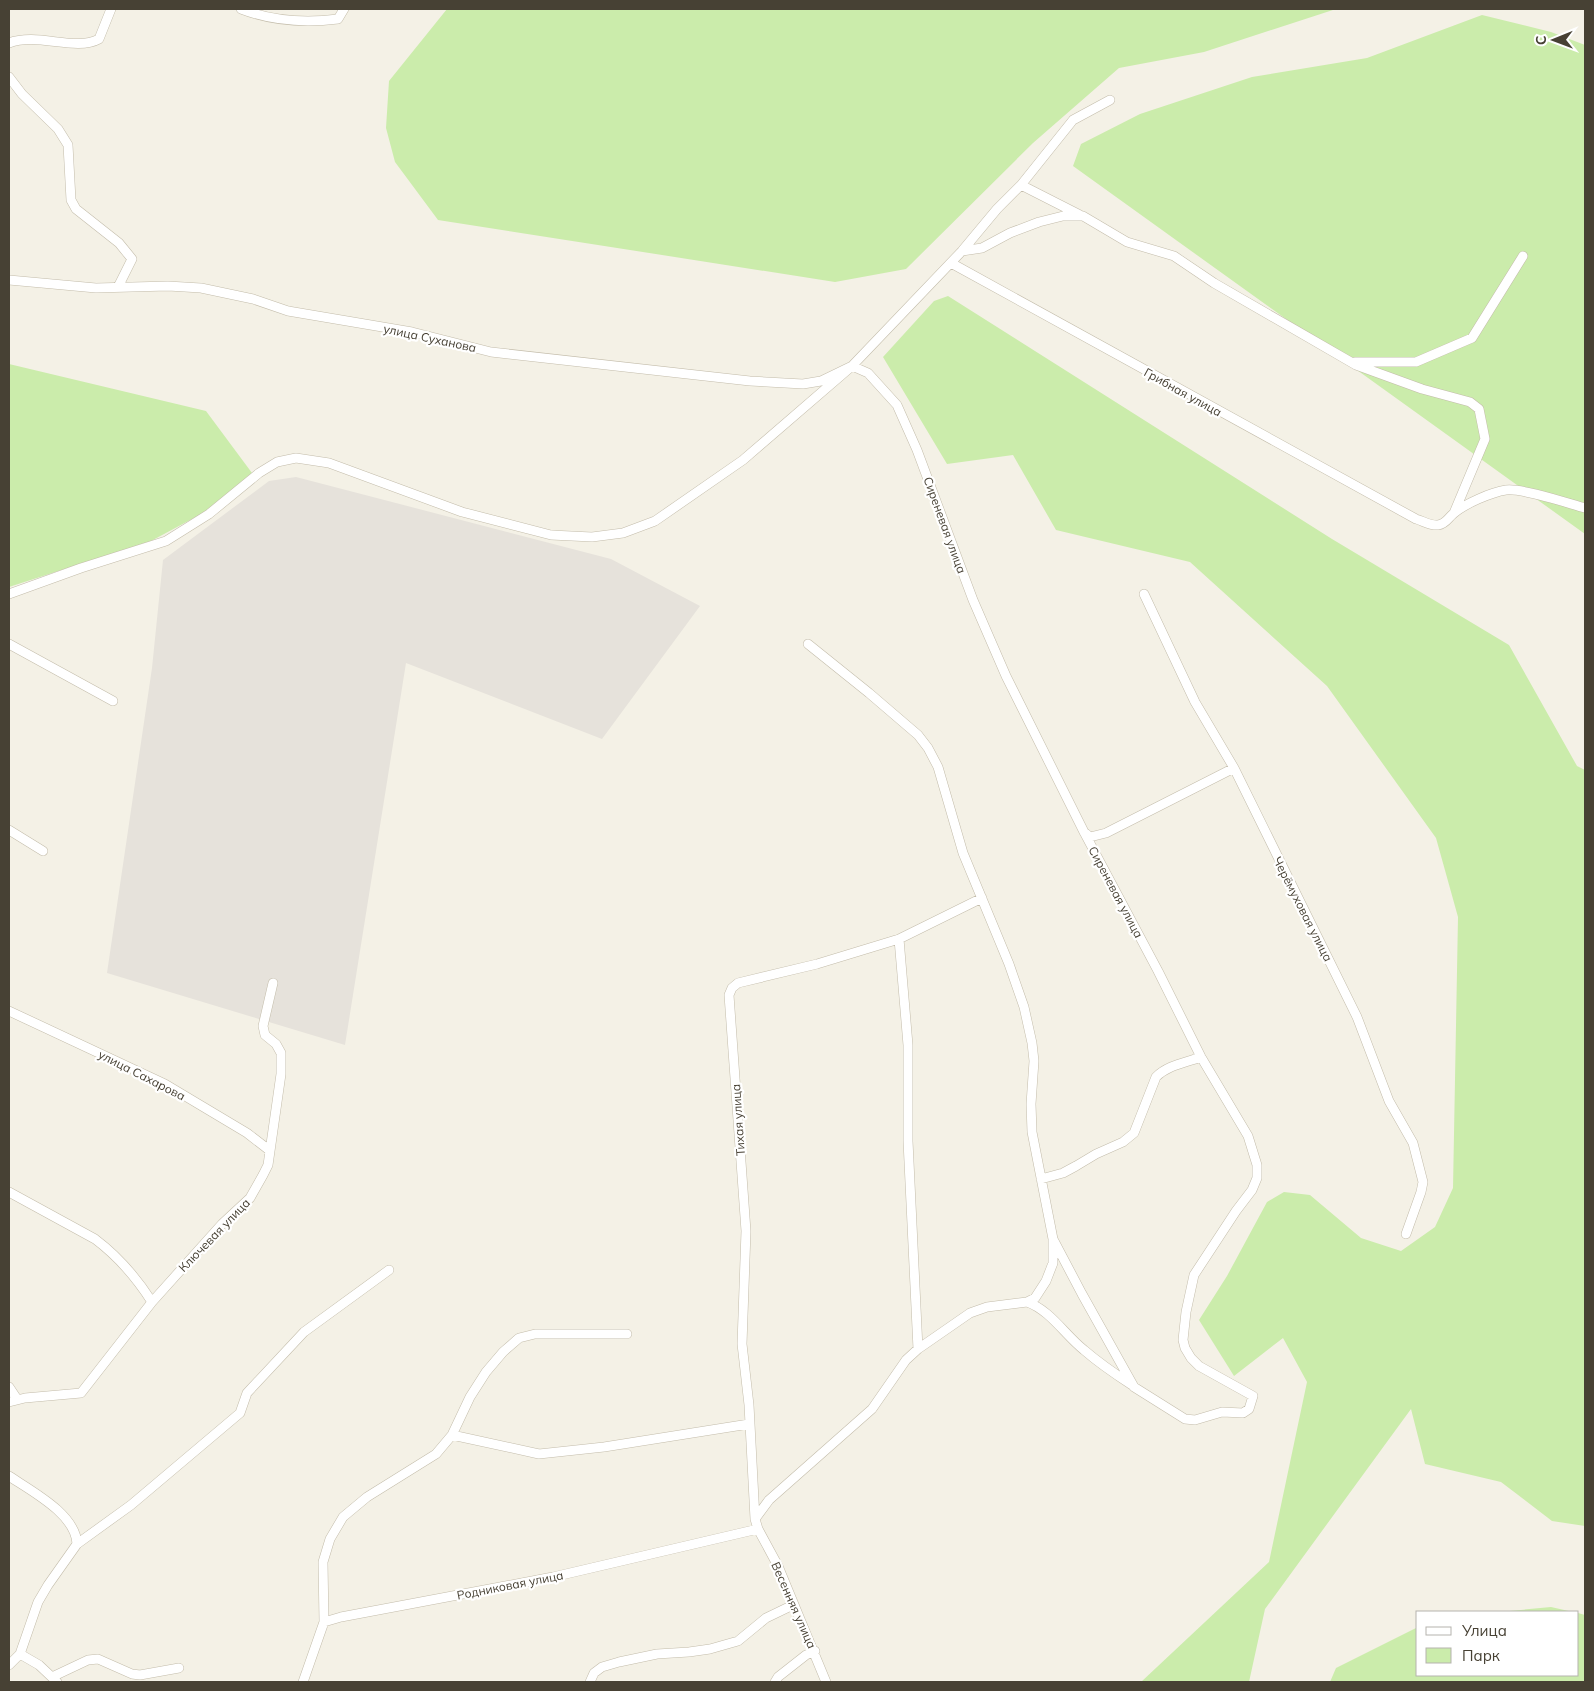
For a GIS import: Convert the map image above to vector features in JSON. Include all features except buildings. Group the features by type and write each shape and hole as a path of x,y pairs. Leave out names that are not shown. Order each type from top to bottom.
{"street":[{"path":"9,43 19,39 41,39 90,44 99,39 111,9"},
{"path":"241,9 273,19 327,20 338,18 344,9"},
{"path":"9,77 22,94 58,129 68,145 71,200 76,209 119,243 132,259 118,287"},
{"path":"9,594 81,568 166,541 209,514 259,473 277,462 296,458 329,463 462,512 551,535 592,537 623,533 655,521 743,460 852,366 962,252 1073,120 1110,100"},
{"path":"1021,184 1127,242 1174,256 1214,283 1350,362 1422,390 1470,402 1479,409 1485,439 1454,514"},
{"path":"962,252 982,248 1010,233 1039,222 1063,216 1082,216"},
{"path":"1350,362 1416,362 1472,338 1523,256"},
{"name":"Грибная улица","path":"951,263 1416,519 1433,525 1440,525 1454,514"},
{"name":"улица Суханова","path":"9,280 96,288 168,286 201,288 253,299 288,311 412,332 491,352 750,381 803,384 821,381 852,366"},
{"name":"Сиреневая улица","path":"852,366 868,373 897,405 917,450 973,600 1002,667 1084,832 1158,971 1201,1057 1248,1136 1257,1166 1257,1178 1252,1190 1194,1275 1186,1312 1184,1340 1185,1348 1190,1358 1199,1366 1253,1396 1249,1409 1243,1413 1222,1412 1195,1420 1185,1419 1134,1387"},
{"path":"1454,514 1491,494 1507,490 1528,493 1585,508"},
{"name":"Черёмуховая улица","path":"1144,594 1195,702 1234,768 1357,1017 1389,1101 1414,1143 1423,1182 1406,1234"},
{"path":"9,644 113,701"},
{"path":"755,1519 774,1495 872,1409 906,1360 918,1349 970,1313 987,1307 1026,1302 1035,1298 1046,1281 1053,1263 1053,1239 1032,1132 1031,1104 1034,1061 1024,1007 1009,964 963,853 938,767 928,748 918,735 808,644"},
{"path":"1084,832 1090,836 1106,833 1234,768"},
{"path":"9,830 43,851"},
{"name":"Тихая улица","path":"755,1519 742,1344 746,1231 729,995 732,988 738,983 817,964 899,939 982,898"},
{"path":"899,939 908,1045 908,1141 918,1349"},
{"name":"Ключевая улица","path":"13,1400 81,1393 152,1302 222,1224 250,1198 268,1164 281,1074 281,1053 276,1044 265,1035 263,1026 273,983"},
{"name":"улица Сахарова","path":"9,1011 165,1084 247,1133 269,1150"},
{"path":"1041,1179 1063,1173 1096,1154 1123,1142 1134,1133 1156,1077 1162,1070 1201,1057"},
{"path":"9,1192 95,1239 129,1269 152,1302"},
{"path":"1053,1239 1134,1387"},
{"path":"9,1665 20,1654 38,1602 77,1544 131,1505 240,1413 247,1393 304,1332 389,1270"},
{"path":"1026,1302 1034,1305 1056,1323 1082,1349 1134,1387"},
{"path":"303,1682 324,1622 323,1562 330,1539 343,1517 367,1497 436,1454 452,1435 470,1396 486,1372 519,1338 535,1334 627,1334"},
{"path":"9,1387 13,1400"},
{"path":"452,1435 540,1454 604,1447 749,1424"},
{"path":"9,1476 46,1501 61,1514 74,1531 77,1544"},
{"name":"Весенняя улица","path":"755,1519 758,1529 778,1566 826,1682"},
{"name":"Родниковая улица","path":"324,1622 341,1617 553,1577 758,1529"},
{"path":"590,1682 594,1673 602,1666 656,1654 710,1649 738,1641 766,1618 793,1605"},
{"path":"775,1682 778,1677 806,1654 814,1651"},
{"path":"20,1654 39,1665 54,1679 88,1660 98,1660 132,1674 140,1675 179,1668"}],"shaded area":[{"path":"296,477 611,559 700,606 602,739 406,663 345,1045 107,973 152,668 163,560 269,481"}],"green space":[{"path":"447,9 1336,9 1204,52 1119,68 1033,143 906,269 835,282 438,220 395,162 386,128 389,81"},
{"path":"1482,15 1551,32 1585,45 1585,534 1073,166 1081,144 1140,114 1252,77 1367,58"},
{"path":"948,296 1332,539 1509,645 1577,766 1585,770 1585,1526 1552,1521 1501,1482 1425,1464 1411,1409 1265,1609 1249,1682 1141,1682 1269,1562 1307,1382 1283,1338 1234,1376 1199,1320 1227,1276 1267,1202 1284,1192 1310,1195 1361,1238 1401,1251 1435,1227 1453,1188 1458,917 1436,838 1327,686 1190,562 1056,530 1013,455 947,464 883,357 934,301"},
{"path":"9,364 206,411 252,473 205,512 151,541 9,587"},
{"path":"1551,1607 1569,1611 1509,1611"},
{"path":"1579,1613 1585,1615 1585,1682 1330,1682 1336,1668 1416,1628 1416,1676 1579,1676"}]}
